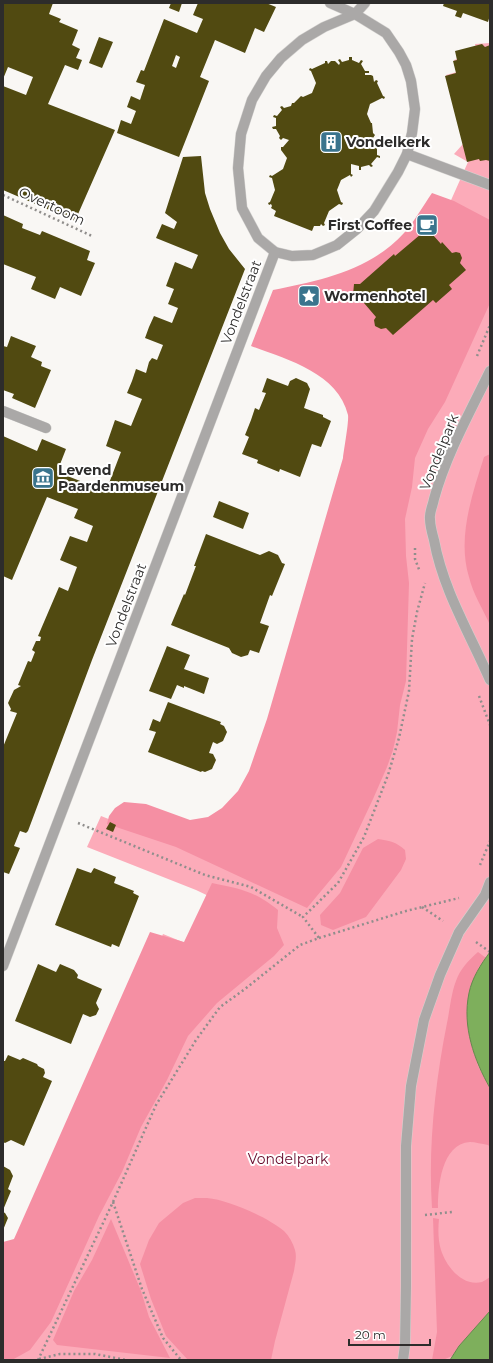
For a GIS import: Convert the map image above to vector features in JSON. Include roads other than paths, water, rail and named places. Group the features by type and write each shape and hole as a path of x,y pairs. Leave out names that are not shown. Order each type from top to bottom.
{"street":[{"path":"330,3 355,14"},
{"name":"Vondelstraat","path":"355,14 386,33 406,65 411,81 415,109 412,133 406,154 398,172 374,211 357,229 336,245 313,255 292,256 275,252 258,238 242,208 238,168 241,134 252,100 266,76 281,58 302,40 324,27 355,14 365,3"},
{"path":"406,154 490,185"},
{"name":"Vondelstraat","path":"3,966 275,252"},
{"name":"Vondelpark","path":"490,371 446,464 437,488 429,518 442,575 490,680"},
{"path":"3,411 46,428"},
{"path":"403,1360 405,1345 406,1286 406,1146 411,1086 424,1020 440,975 459,932 485,895 490,882"}],"place":[{"name":"Vondelkerk","path":"331,142"},
{"name":"First Coffee","path":"427,225"},
{"name":"Wormenhotel","path":"309,296"},
{"name":"Levend Paardenmuseum","path":"43,478"}]}
